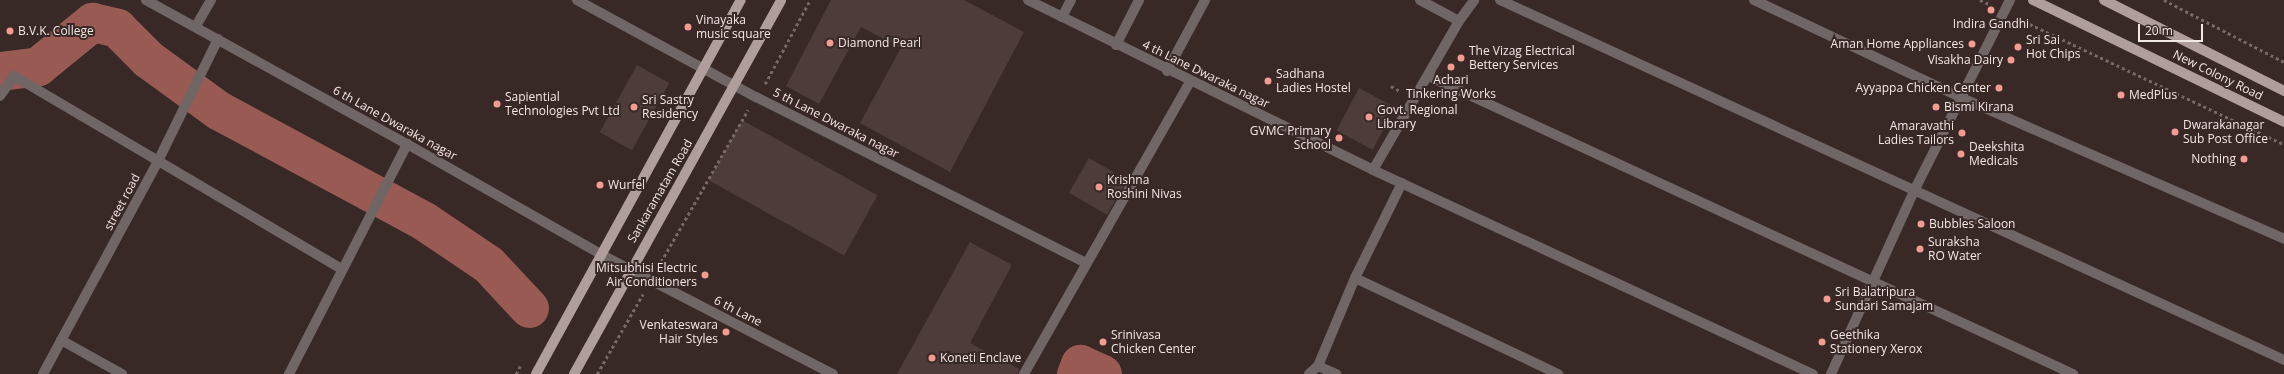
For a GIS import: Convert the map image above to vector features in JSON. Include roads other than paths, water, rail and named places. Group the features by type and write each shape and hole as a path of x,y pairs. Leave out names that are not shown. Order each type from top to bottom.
{"main road":[{"name":"Sankaramatam Road","path":"536,374 742,0"},
{"name":"Sankaramatam Road","path":"574,374 630,270 735,86 781,0"},
{"name":"New Colony Road","path":"2033,0 2284,122"},
{"name":"New Colony Road","path":"2104,0 2284,91"}],"street":[{"name":"6 th Lane Dwaraka nagar","path":"146,0 196,26 630,270"},
{"path":"196,26 211,0"},
{"name":"5 th Lane Dwaraka nagar","path":"577,0 756,97 1086,263"},
{"name":"4 th Lane Dwaraka nagar","path":"1028,0 1190,82 1373,170 1813,374"},
{"path":"1062,17 1072,0"},
{"path":"1116,44 1139,0"},
{"path":"1167,70 1205,0"},
{"path":"1420,0 1459,21"},
{"path":"1373,170 1459,21 1474,0"},
{"path":"1500,0 2284,360"},
{"path":"1754,0 1962,98 2284,239"},
{"path":"1831,374 1914,191 2010,0"},
{"name":"street road","path":"43,374 158,161 218,39"},
{"path":"0,96 14,76 342,269"},
{"path":"1428,76 1873,283 2073,374"},
{"path":"1024,374 1190,82"},
{"path":"289,374 407,144"},
{"path":"1309,374 1318,366 1355,278 1402,183"},
{"name":"6 th Lane","path":"630,270 833,374"},
{"path":"1355,278 1558,374"},
{"path":"61,340 122,374"},
{"path":"1318,366 1336,374"}],"waterway":[{"path":"0,71 38,66 92,22 117,28 148,59 218,110 424,221 488,264 529,308"},
{"path":"1076,374 1080,364 1102,374"}],"place":[{"name":"Indira Gandhi","path":"1991,10"},
{"name":"Vinayaka music square","path":"688,27"},
{"name":"B.V.K. College","path":"10,31"},
{"name":"Diamond Pearl","path":"830,43"},
{"name":"Aman Home Appliances","path":"1972,44"},
{"name":"Sri Sai Hot Chips","path":"2018,47"},
{"name":"The Vizag Electrical Bettery Services","path":"1461,58"},
{"name":"Visakha Dairy","path":"2011,60"},
{"name":"Achari Tinkering Works","path":"1451,67"},
{"name":"Sadhana Ladies Hostel","path":"1268,81"},
{"name":"Ayyappa Chicken Center","path":"1999,88"},
{"name":"MedPlus","path":"2121,95"},
{"name":"Sapiential Technologies Pvt Ltd","path":"497,104"},
{"name":"Sri Sastry Residency","path":"634,107"},
{"name":"Bismi Kirana","path":"1936,107"},
{"name":"Govt. Regional Library","path":"1369,117"},
{"name":"Dwarakanagar Sub Post Office","path":"2175,132"},
{"name":"Amaravathi Ladies Tailors","path":"1962,133"},
{"name":"GVMC Primary School","path":"1339,138"},
{"name":"Deekshita Medicals","path":"1961,154"},
{"name":"Nothing","path":"2244,159"},
{"name":"Wurfel","path":"600,185"},
{"name":"Krishna Roshini Nivas","path":"1099,187"},
{"name":"Bubbles Saloon","path":"1921,224"},
{"name":"Suraksha RO Water","path":"1920,249"},
{"name":"Mitsubhisi Electric Air Conditioners","path":"705,275"},
{"name":"Sri Balatripura Sundari Samajam","path":"1827,299"},
{"name":"Venkateswara Hair Styles","path":"726,332"},
{"name":"Srinivasa Chicken Center","path":"1103,342"},
{"name":"Geethika Stationery Xerox","path":"1822,342"},
{"name":"Koneti Enclave","path":"932,358"}]}
